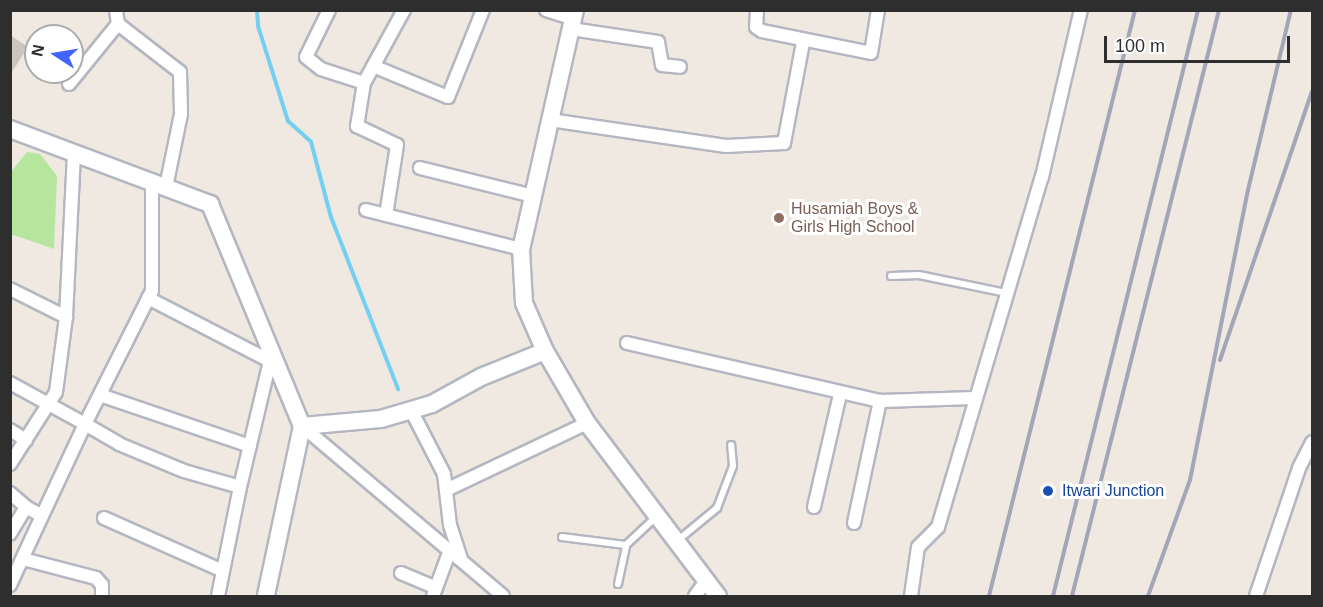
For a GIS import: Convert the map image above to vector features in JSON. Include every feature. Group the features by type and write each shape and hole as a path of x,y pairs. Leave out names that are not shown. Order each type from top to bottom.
{"street":[{"path":"10,585 85,424 152,291 159,185 181,114 180,72 118,24 116,10"},
{"path":"329,10 306,57 321,69 364,83"},
{"path":"386,215 397,145 357,126 364,83 404,10"},
{"path":"373,66 448,97 483,10"},
{"path":"546,10 658,42 662,65 680,67"},
{"path":"757,10 756,27 802,42 871,53 878,10"},
{"path":"911,597 918,547 938,527 1042,177 1081,10"},
{"path":"573,19 521,249 524,303 545,351 587,423 718,597"},
{"path":"84,66 118,24"},
{"path":"550,120 726,146 784,143 802,42"},
{"path":"10,129 210,204 271,357 302,426 397,510 461,559 502,597"},
{"path":"10,464 56,392 66,317 74,153"},
{"path":"420,168 533,196"},
{"path":"366,210 521,249"},
{"path":"10,288 66,317"},
{"path":"148,298 271,357"},
{"path":"627,343 880,402 975,398"},
{"path":"302,426 381,418 411,410 545,351"},
{"path":"218,597 240,487 271,357"},
{"path":"10,383 119,444 184,471 240,487"},
{"path":"814,507 840,393"},
{"path":"100,394 250,446"},
{"path":"854,523 880,402"},
{"path":"411,410 444,474 450,525 461,559"},
{"path":"446,490 587,423"},
{"path":"266,597 302,426"},
{"path":"10,430 26,440"},
{"path":"1256,597 1299,468 1312,442"},
{"path":"10,493 26,507 42,516"},
{"path":"10,534 26,507"},
{"path":"104,518 223,571"},
{"path":"401,573 434,592 450,550"},
{"path":"23,559 96,578 102,585 102,597"},
{"path":"695,597 706,580"}],"lane":[{"path":"891,276 919,275 1008,294"},
{"path":"677,541 717,508 733,466 731,445"},
{"path":"618,584 626,545 658,516"},
{"path":"562,537 626,545"}],"green space":[{"path":"27,152 40,154 57,176 54,249 11,234 11,172"}],"building":[{"path":"10,35 24,44 24,53 10,75"}],"waterway":[{"path":"257,10 258,26 288,121 311,142 331,217 398,389"}],"railway":[{"path":"989,596 1135,10"},
{"path":"1053,596 1198,10"},
{"path":"1072,596 1219,10"},
{"path":"1148,596 1190,480 1248,190 1291,10"},
{"path":"1220,360 1312,92"}],"place":[{"name":"Husamiah Boys & Girls High School","path":"779,218"},
{"name":"Itwari Junction","path":"1048,491"}]}
